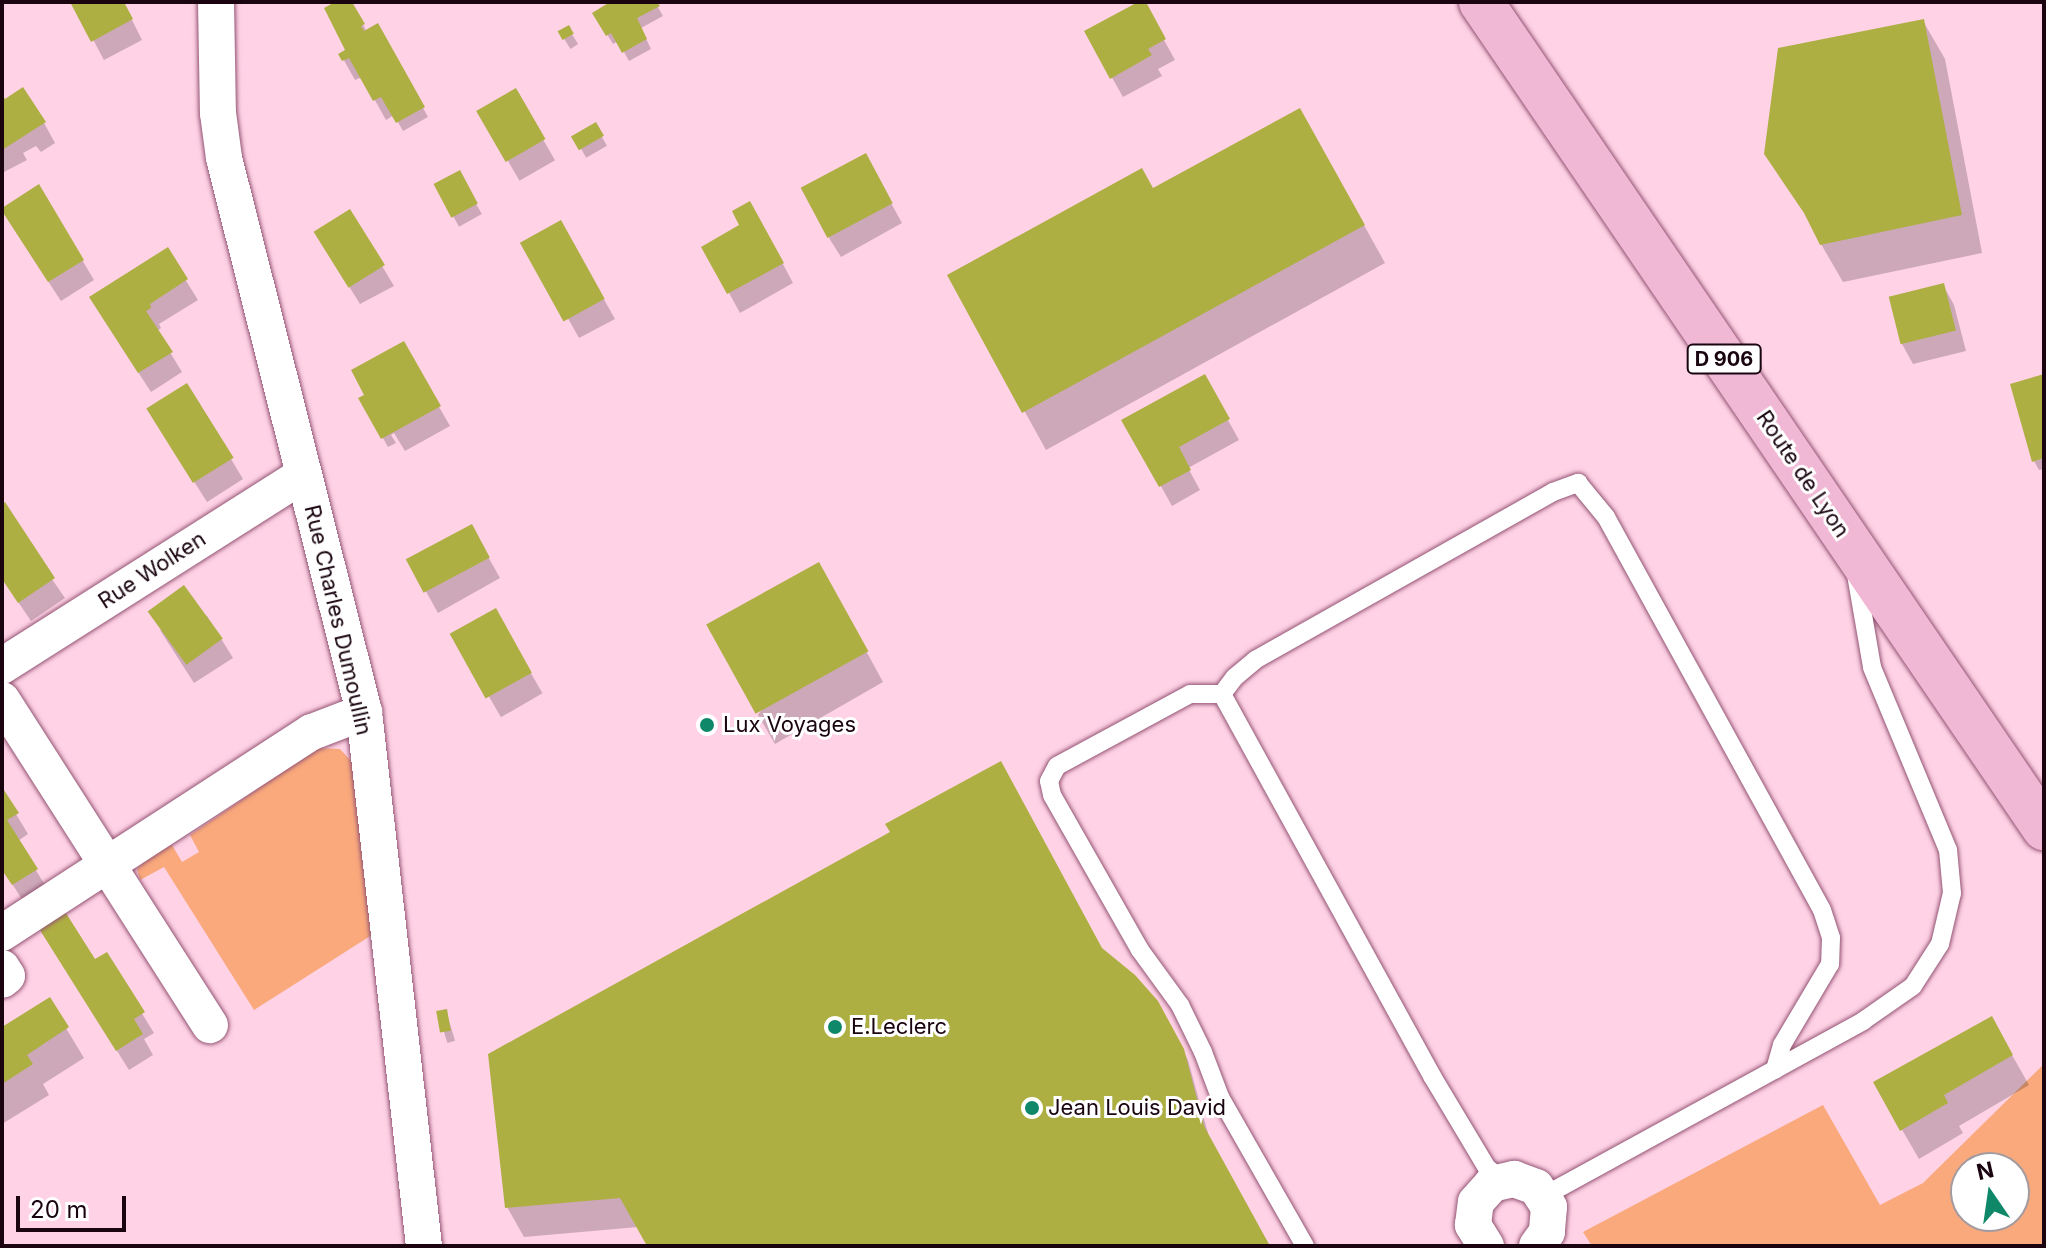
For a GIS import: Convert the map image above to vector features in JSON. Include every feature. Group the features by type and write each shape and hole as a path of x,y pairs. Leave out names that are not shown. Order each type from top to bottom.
{"main road":[{"name":"Route de Lyon","path":"1481,2 2044,828"}],"street":[{"name":"Rue Charles Dumoullin","path":"216,2 218,113 224,158 364,712 424,1246"},
{"name":"Rue Wolken","path":"2,666 303,475"},
{"path":"2,700 210,1025"},
{"path":"2,933 312,732 364,712"},
{"path":"2,968 7,976 2,980"},
{"path":"1485,1246 1473,1225 1476,1202 1492,1184 1503,1180 1526,1182 1544,1196 1550,1220 1547,1232 1537,1246"}],"lane":[{"path":"1222,694 1235,677 1255,660 1553,492 1578,483 1606,517 1822,910 1831,938 1830,964 1782,1045 1775,1070"},
{"path":"1544,1196 1863,1021 1913,986 1940,944 1952,893 1948,850 1872,667 1851,544"},
{"path":"1222,694 1190,694 1167,705 1057,766 1049,781 1052,795 1128,930 1187,1018 1220,1097 1305,1246"},
{"path":"1222,694 1432,1076 1487,1168 1503,1180"}],"shaded area":[{"path":"318,748 340,749 355,765 375,933 254,1010 164,867 140,880 137,869 148,858 172,845 182,862 199,852 190,835"},
{"path":"2044,1064 2044,1246 1592,1246 1583,1232 1823,1105 1880,1205 1923,1183 1950,1156 1950,1232 2030,1232 2030,1152 1955,1152"}],"building":[{"path":"70,2 124,2 133,19 91,42"},
{"path":"335,2 352,2 365,24 361,26 364,31 378,23 425,107 396,123 381,97 373,101 349,58 342,61 338,54 345,50 324,8"},
{"path":"610,2 657,2 660,6 637,18 647,39 622,53 611,33 606,36 592,13"},
{"path":"1138,2 1146,2 1166,39 1148,49 1152,55 1110,79 1084,31"},
{"path":"1924,19 1962,215 1820,245 1804,213 1764,154 1778,48"},
{"path":"569,25 574,34 562,40 558,31"},
{"path":"23,87 46,122 2,150 2,95 5,99"},
{"path":"516,88 546,139 506,162 476,111"},
{"path":"1300,108 1365,225 1022,413 947,275 1142,168 1153,188"},
{"path":"596,122 604,136 579,150 571,136"},
{"path":"866,153 893,203 827,238 801,188"},
{"path":"460,170 478,204 451,218 434,184"},
{"path":"39,184 84,260 48,282 2,211 2,208"},
{"path":"750,201 784,263 727,294 701,247 739,225 732,211"},
{"path":"350,209 385,265 349,288 314,232"},
{"path":"561,220 605,299 564,322 520,243"},
{"path":"168,247 188,279 150,304 151,308 146,311 173,352 138,373 89,297"},
{"path":"1944,283 1956,331 1901,344 1889,297"},
{"path":"404,341 441,406 381,439 358,398 364,395 351,370"},
{"path":"1205,374 1230,419 1179,447 1191,470 1159,487 1121,420"},
{"path":"2044,374 2044,458 2032,462 2010,384"},
{"path":"187,383 234,458 193,483 146,408"},
{"path":"5,502 55,578 18,603 2,579 2,504"},
{"path":"472,524 490,558 424,593 406,559"},
{"path":"819,562 868,651 756,714 706,625"},
{"path":"184,585 223,638 186,665 148,611"},
{"path":"496,608 532,673 486,698 450,634"},
{"name":"E.Leclerc","path":"1001,761 1102,948 1135,975 1158,1001 1184,1049 1204,1126 1270,1246 647,1246 620,1198 505,1208 488,1054 890,832 885,824"},
{"path":"2,787 19,813 7,820 38,869 12,885 2,870"},
{"path":"64,910 95,959 107,952 145,1012 134,1019 143,1034 116,1051 38,927"},
{"path":"50,997 69,1027 27,1055 33,1064 2,1084 2,1027"},
{"path":"447,1009 451,1031 440,1033 436,1011"},
{"path":"1992,1016 2013,1055 1944,1095 1948,1103 1900,1131 1873,1082"}],"place":[{"name":"Lux Voyages","path":"707,725"},
{"name":"E.Leclerc","path":"835,1027"},
{"name":"Jean Louis David","path":"1032,1108"}]}
